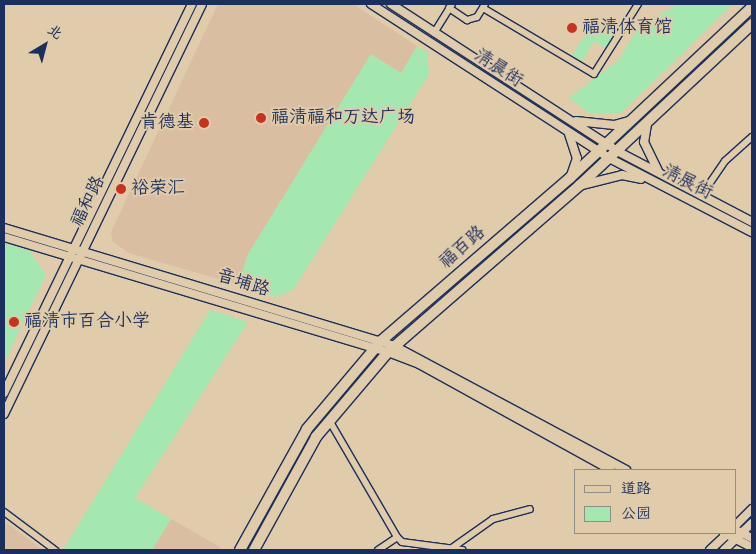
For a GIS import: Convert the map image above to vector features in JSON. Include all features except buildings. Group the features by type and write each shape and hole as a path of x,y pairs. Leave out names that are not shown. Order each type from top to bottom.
{"main road":[{"name":"福百路","path":"240,550 307,429 378,344 599,152 752,7"},
{"name":"福百路","path":"254,550 329,420 391,349 580,185 752,24"}],"street":[{"name":"福和路","path":"5,388 67,256 192,4"},
{"name":"福和路","path":"4,414 202,4"},
{"name":"清晨街","path":"371,4 609,158"},
{"name":"清晨街","path":"391,4 617,151"},
{"path":"434,33 450,6 468,20 477,17 484,6 594,74 638,4"},
{"path":"570,120 614,125 635,118"},
{"path":"647,123 644,142 661,174"},
{"path":"564,129 576,148 570,178"},
{"path":"701,196 724,161 752,137"},
{"name":"清展街","path":"617,151 752,222"},
{"name":"清展街","path":"609,158 654,183 752,232"},
{"path":"580,185 622,176 654,183"},
{"name":"音埔路","path":"4,228 391,349"},
{"name":"音埔路","path":"4,237 78,260 378,344"},
{"path":"391,349 608,469"},
{"path":"391,349 624,469"},
{"path":"329,420 397,537 402,542 462,550"},
{"path":"452,548 493,519 530,509"},
{"path":"737,532 752,509"},
{"path":"4,512 55,550"},
{"path":"737,532 752,523"},
{"path":"737,532 752,538"},
{"path":"737,532 752,547"},
{"path":"710,550 725,534"},
{"path":"724,550 736,534"},
{"path":"378,550 397,537"}],"shaded area":[{"path":"218,4 353,4 417,46 401,73 371,54 247,256 239,285 129,253 113,242 111,232"},
{"path":"171,519 220,547 218,550 152,550"},
{"path":"4,521 43,550 4,550"}],"green space":[{"path":"679,4 733,4 620,114 591,114 569,98 619,60 638,27"},
{"path":"609,17 621,25 606,48 594,41 582,61 572,55 592,29 599,33"},
{"path":"417,46 427,52 429,74 293,290 276,297 239,285 247,256 371,54 401,73"},
{"name":"福清市百合小学","path":"10,244 30,251 46,275 4,363 4,245"},
{"path":"210,310 248,322 135,498 171,519 152,550 63,550"}],"place":[{"name":"福清体育馆","path":"572,28"},
{"name":"福清福和万达广场","path":"261,118"},
{"name":"肯德基","path":"204,123"},
{"name":"裕荣汇","path":"121,189"},
{"name":"福清市百合小学","path":"14,322"}]}
